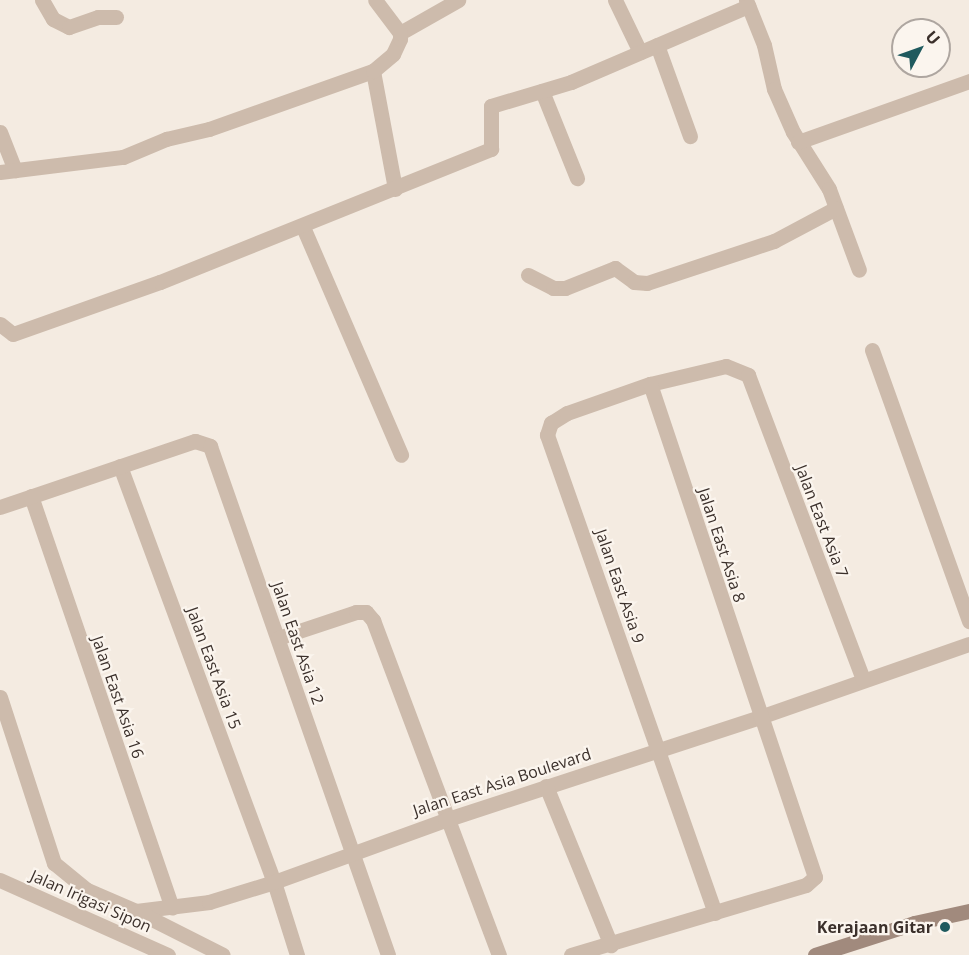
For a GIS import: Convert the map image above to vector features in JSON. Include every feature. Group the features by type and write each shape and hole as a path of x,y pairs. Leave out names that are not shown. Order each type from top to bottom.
{"main road":[{"path":"815,955 914,922 969,911"}],"street":[{"path":"42,0 53,19 69,27 98,17 116,17"},
{"path":"0,132 7,171 123,158 166,139 209,129 373,71 400,45 400,33 375,0"},
{"path":"400,33 458,0"},
{"path":"615,0 640,52"},
{"path":"0,324 13,334 303,227 491,148 491,106 542,91 640,52 747,3 764,45 774,89 798,142 829,189 859,270"},
{"path":"657,45 690,136"},
{"path":"373,71 395,189"},
{"path":"798,142 969,81"},
{"path":"542,91 577,178"},
{"path":"528,275 553,288 565,288 615,268 634,282 647,283 774,241 836,208"},
{"path":"303,227 401,455"},
{"path":"872,350 969,621"},
{"name":"Jalan East Asia 7","path":"650,384 726,366 748,375 863,679"},
{"name":"Jalan East Asia 9","path":"650,384 567,413 551,423 548,435 715,913"},
{"name":"Jalan East Asia 8","path":"650,384 760,717 816,876 806,885 715,913"},
{"name":"Jalan East Asia 12","path":"120,466 195,441 210,446 278,638 350,853 388,955"},
{"path":"0,507 120,466"},
{"name":"Jalan East Asia 15","path":"120,466 274,882 297,955"},
{"name":"Jalan East Asia 16","path":"31,496 172,908"},
{"path":"278,638 366,612 373,620 445,820 498,955"},
{"name":"Jalan East Asia Boulevard","path":"0,697 54,863 87,890 136,911 209,902 274,882 445,820 760,717 863,679 969,644"},
{"path":"546,786 611,945"},
{"name":"Jalan Irigasi Sipon","path":"0,880 168,955"},
{"path":"136,911 223,955"},
{"path":"571,955 715,913"}],"place":[{"name":"Kerajaan Gitar","path":"945,927"}]}
